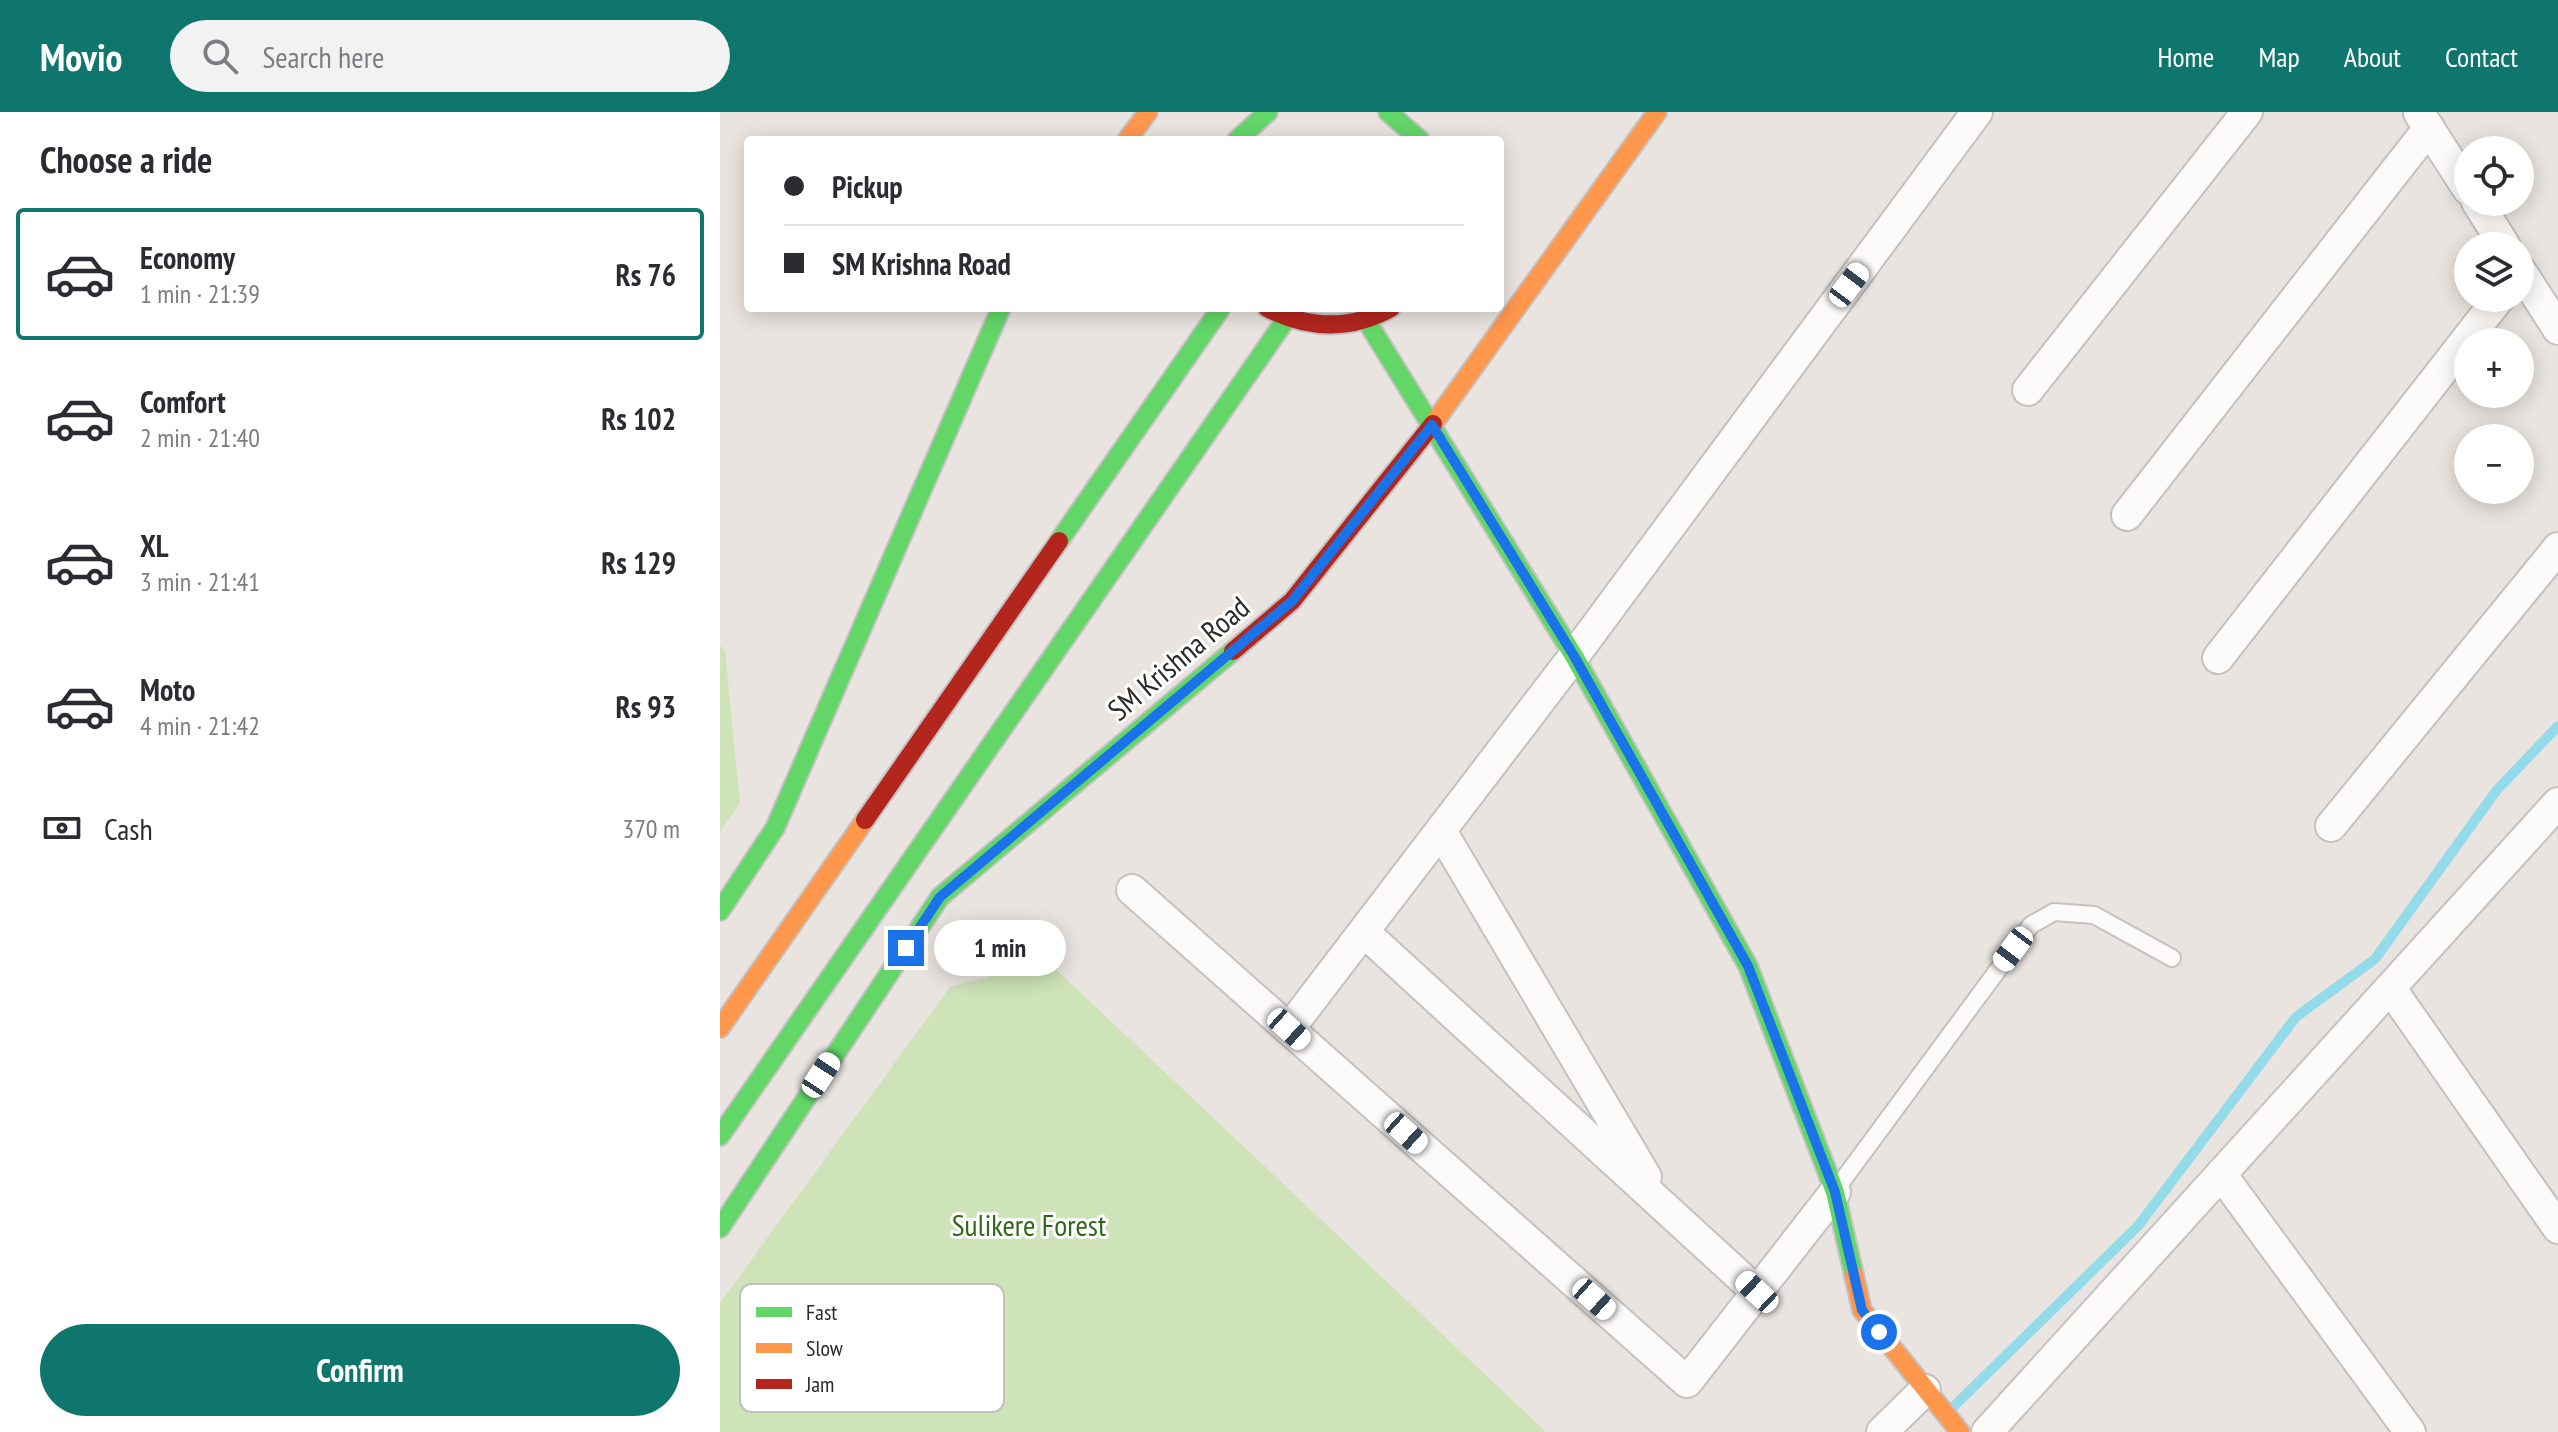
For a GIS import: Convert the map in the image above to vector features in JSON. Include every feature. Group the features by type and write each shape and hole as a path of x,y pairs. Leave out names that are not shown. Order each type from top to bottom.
{"main road":[{"path":"1130,136 1148,112"},
{"path":"1388,112 1424,136"},
{"name":"SM Krishna Road","path":"720,1228 940,897 1292,601 1432,425 1657,112"},
{"path":"1240,136 1257,116"},
{"path":"720,911 775,828 999,312"},
{"path":"720,1028 1218,312"},
{"path":"1275,312 1315,326 1338,326 1366,320 1383,312"},
{"path":"720,1136 1287,318"},
{"path":"1366,320 1574,656 1748,966 1835,1192 1862,1310 1960,1432"}],"street":[{"path":"1289,1029 1574,656 1977,112"},
{"path":"2028,390 2247,112"},
{"path":"2127,515 2424,120 2454,167"},
{"path":"2534,292 2558,329"},
{"path":"2218,658 2488,312"},
{"path":"2331,826 2558,548"},
{"path":"1987,1432 2391,989 2555,816"},
{"path":"1441,831 1662,1205"},
{"path":"1132,890 1687,1382 1835,1192"},
{"path":"1364,932 1757,1292"},
{"path":"2391,989 2558,1228"},
{"path":"2221,1174 2410,1432"},
{"path":"1882,1432 1925,1390"}],"lane":[{"path":"1835,1192 2031,925 2054,912 2094,915 2172,958"}],"green space":[{"path":"720,646 725,650 740,803 720,832"},
{"name":"Sulikere Forest","path":"1047,961 1546,1432 720,1432 720,1303 950,987"}],"waterway":[{"path":"1951,1409 2138,1226 2296,1017 2375,959 2496,791 2558,726"}],"traffic: fast":[{"path":"1241,136 1268,112"},
{"path":"1388,112 1415,136"},
{"path":"720,911 775,828 999,312"},
{"path":"1059,541 1218,312"},
{"path":"720,1136 1287,318"},
{"path":"1366,320 1574,656 1748,966 1835,1192 1854,1275"},
{"path":"720,1228 940,897 1233,651"}],"traffic: slow":[{"path":"1130,136 1148,112"},
{"path":"1433,424 1657,112"},
{"path":"720,1028 865,820"},
{"path":"1854,1275 1862,1310 1960,1432"}],"traffic: jam":[{"path":"1276,312 1298,320 1329,324 1360,321 1382,312"},
{"path":"1233,651 1292,601 1433,424"},
{"path":"865,820 1059,541"}],"route":[{"path":"906,948 940,897 1292,601 1432,425 1574,656 1748,966 1835,1192 1862,1310 1879,1332"}]}
